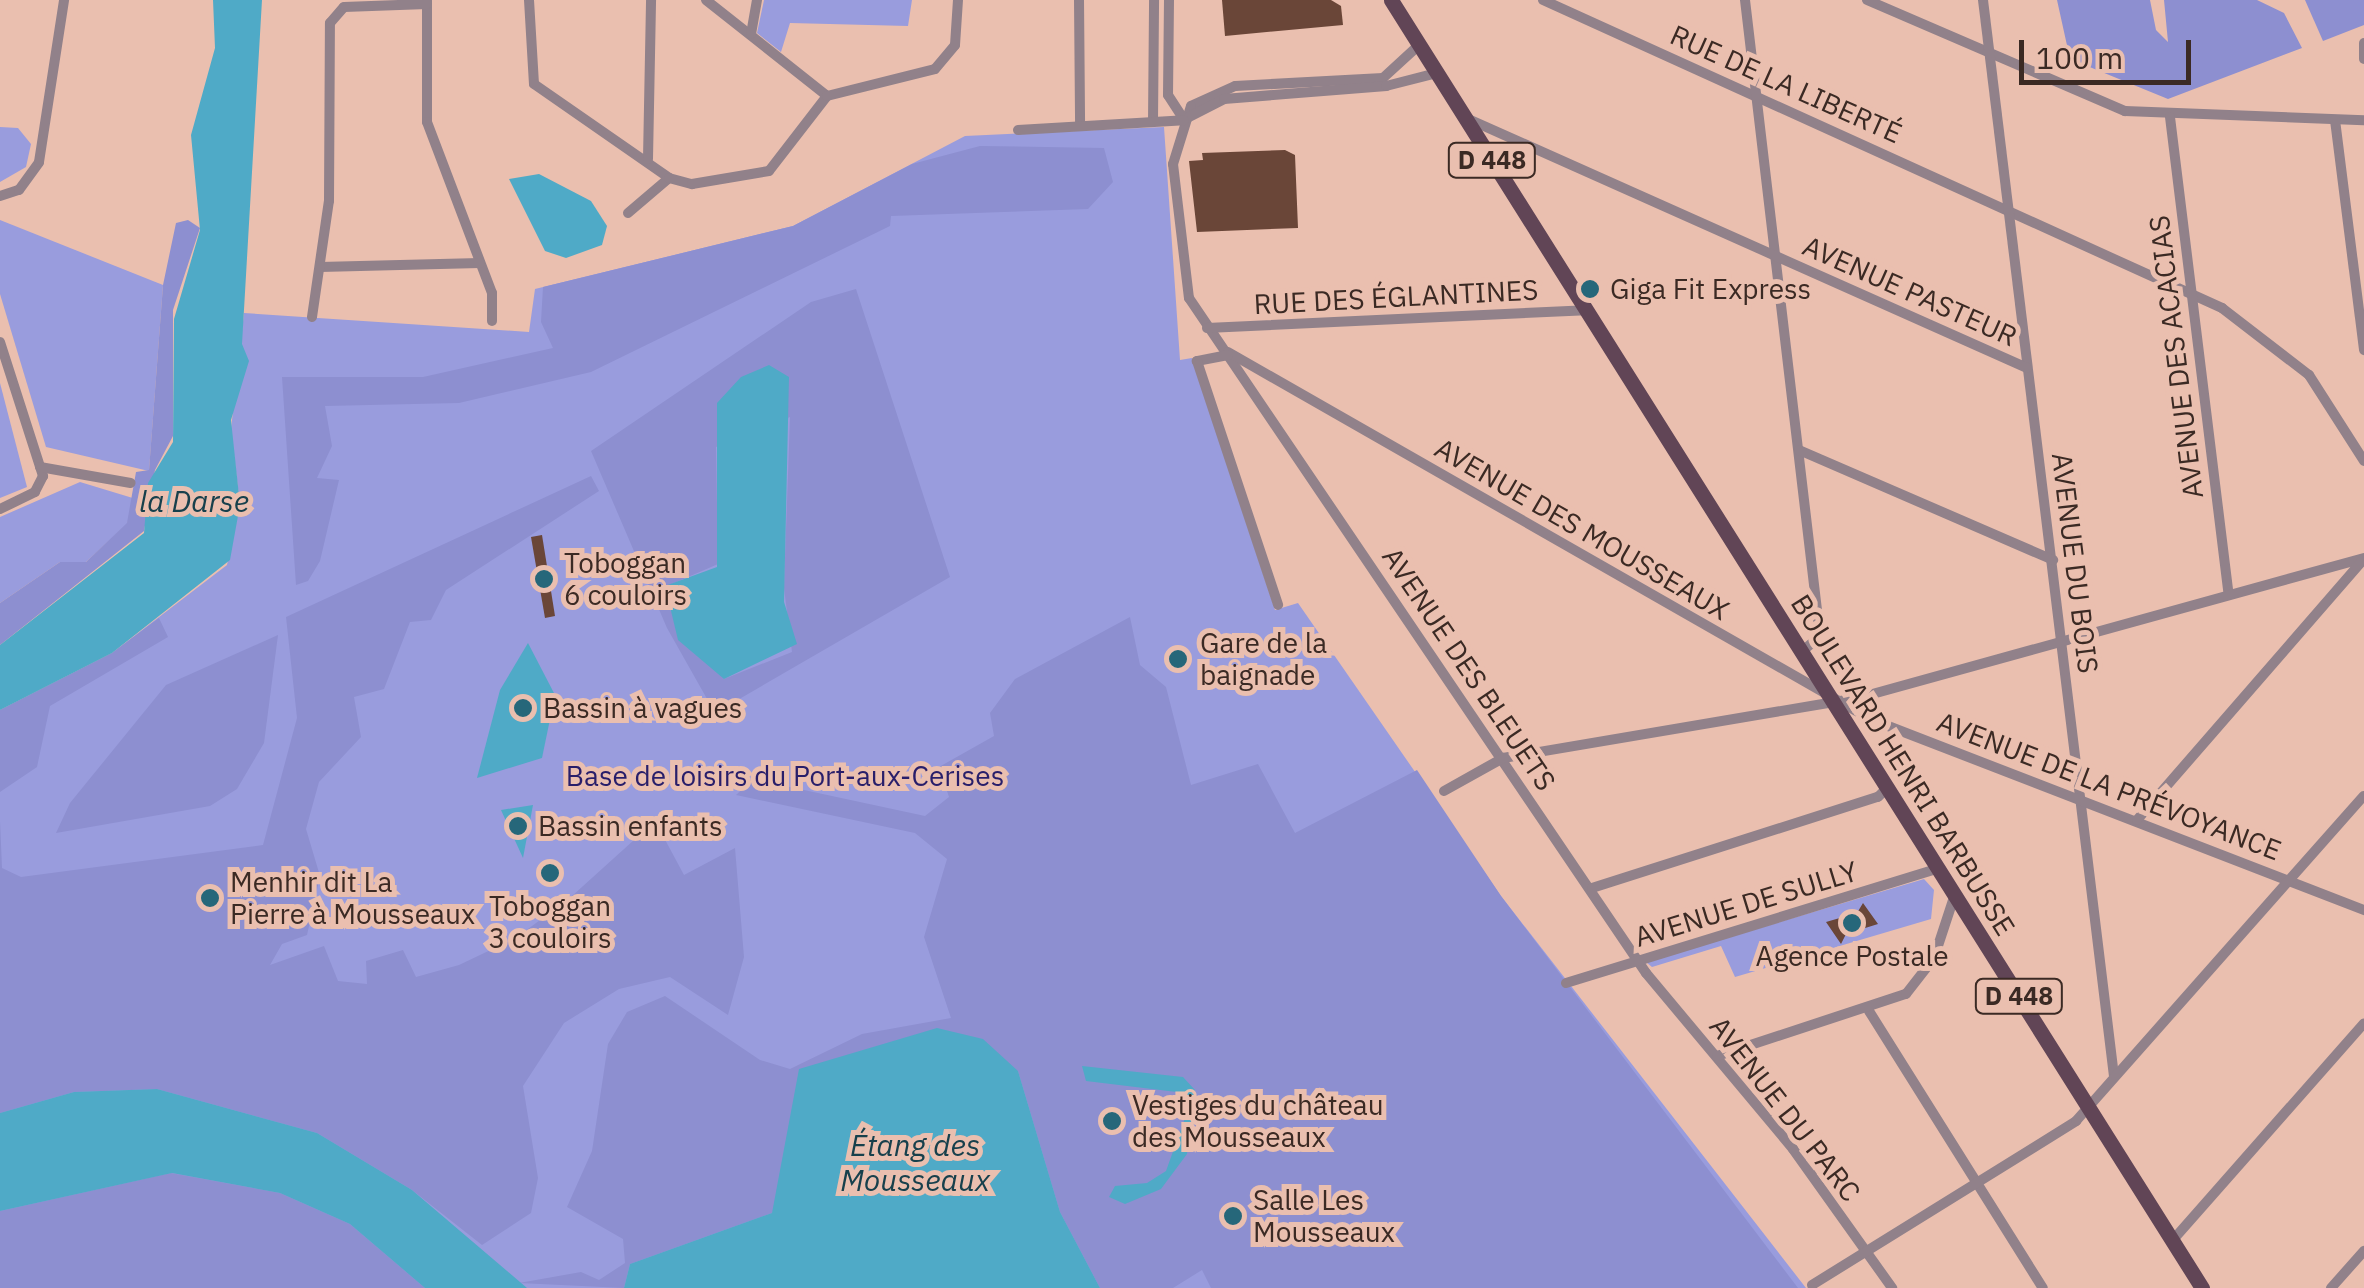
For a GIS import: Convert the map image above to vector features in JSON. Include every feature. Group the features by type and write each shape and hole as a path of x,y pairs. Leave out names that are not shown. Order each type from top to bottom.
{"main road":[{"name":"D 448","path":"1392,0 1589,315"},
{"name":"BOULEVARD HENRI BARBUSSE","path":"1589,315 1838,702 2202,1288"}],"street":[{"path":"0,196 19,190 39,162 64,0"},
{"path":"530,0 534,84 648,159 670,178 692,184 769,172 827,96 945,62 955,45 958,0"},
{"path":"648,159 651,0"},
{"path":"706,0 827,96"},
{"path":"751,34 758,0"},
{"path":"1079,0 1080,126"},
{"path":"1154,0 1154,122"},
{"path":"1169,0 1168,95 1184,120"},
{"name":"RUE DE LA LIBERTÉ","path":"1543,0 2191,291 2260,333 2309,375 2364,461"},
{"path":"1745,0 1820,636 1803,650"},
{"path":"1868,0 2125,112 2170,117 2364,120"},
{"name":"AVENUE DU BOIS","path":"1983,0 2012,209 2027,368 2054,560 2114,1077"},
{"path":"312,317 329,202 330,23 344,7 367,2 427,2 427,122 492,293 492,320"},
{"path":"2364,43 2364,59"},
{"path":"1184,120 1199,99 1220,88 1383,78 1420,46"},
{"path":"1018,130 1184,120 1224,99 1386,86 1438,73"},
{"name":"AVENUE PASTEUR","path":"1466,117 2027,368"},
{"name":"AVENUE DES ACACIAS","path":"2170,117 2228,592"},
{"name":"AVENUE DES BLEUETS","path":"1184,120 1173,164 1190,298 1638,961"},
{"path":"2336,120 2364,350"},
{"path":"628,214 670,178"},
{"path":"320,268 480,263"},
{"name":"RUE DES ÉGLANTINES","path":"1207,328 1589,315"},
{"path":"0,342 40,467 35,492 0,508"},
{"path":"1226,352 1197,361 1278,605"},
{"name":"AVENUE DES MOUSSEAUX","path":"1226,352 1306,393 1838,702"},
{"path":"1798,450 2054,560"},
{"path":"40,467 131,484"},
{"path":"1444,791 1502,758 1838,702 2228,592 2364,559"},
{"path":"2137,820 2364,559"},
{"name":"AVENUE DE LA PRÉVOYANCE","path":"1838,702 2364,910"},
{"path":"1592,888 1878,798 1888,787"},
{"path":"1812,1284 2090,1108 2364,796"},
{"name":"AVENUE DE SULLY","path":"1566,983 1939,868"},
{"path":"1716,1056 1870,1011 1906,994 1927,971 1955,894"},
{"name":"AVENUE DU PARC","path":"1638,961 1716,1056 1892,1288"},
{"path":"1870,1011 2043,1288"},
{"path":"2172,1240 2364,1023"},
{"path":"2331,1288 2364,1251"}],"green space":[{"path":"764,0 912,0 908,26 790,23 781,52 757,33"},
{"path":"0,127 18,128 31,144 26,167 0,182"},
{"name":"Base de loisirs du Port-aux-Cerises","path":"1164,127 1180,360 1192,358 1275,610 1298,603 1501,896 1806,1288 0,1288 0,710 112,653 227,565 240,505 231,429 244,313 529,332 535,289 793,226 965,136"},
{"path":"0,220 163,285 149,471 46,447 0,294"},
{"path":"0,383 27,487 0,498"},
{"path":"80,482 136,499 127,524 86,562 60,562 0,603 0,517"},
{"path":"1924,879 1934,890 1931,919 1735,977 1721,946 1652,967 1646,962"}],"shaded area":[{"path":"2057,0 2150,0 2156,30 2168,42 2164,0 2257,0 2284,13 2302,48 2168,99 2070,59"},
{"path":"2305,0 2364,0 2364,25 2323,41"},
{"path":"980,146 1104,148 1113,182 1088,209 891,216 890,226 591,372 459,403 325,406 332,446 317,478 339,480 320,561 308,581 296,585 282,377 423,377 553,348 541,322 543,287 793,226 912,164"},
{"path":"188,220 200,228 173,310 173,436 155,470 144,531 0,645 0,603 60,562 86,562 127,523 136,472 149,470 163,285 176,223"},
{"path":"856,289 950,577 715,713 667,628 591,451 811,302","holes":["790,417 784,588 792,652 724,679 664,602 665,587 718,564 716,447"]},
{"path":"591,476 599,491 446,590 431,620 410,622 384,689 354,697 361,737 319,782 306,829 320,876 307,935 282,944 270,965 324,946 338,981 367,984 366,961 403,950 416,977 459,965 516,938 572,896 655,821 684,875 735,848 744,957 728,1015 670,977 619,989 564,1023 523,1086 538,1178 531,1213 482,1245 412,1190 317,1133 157,1089 74,1092 0,1113 0,821 2,868 21,877 263,845 297,718 286,617"},
{"path":"1130,617 1140,665 1166,687 1191,785 1258,764 1295,833 1417,770 1501,896 1798,1288 1211,1288 1202,1270 1173,1288 1100,1288 1060,1212 1018,1071 780,1196 772,1213 630,1264 624,1288 519,1283 581,1272 599,1280 625,1263 623,1239 567,1207 592,1151 608,1044 627,1012 665,996 760,1060 790,1069 862,1034 951,1018 924,937 947,859 915,833 736,795 753,779 925,816 949,797 939,767 994,736 990,713 1015,679"},
{"path":"159,618 168,637 50,706 37,767 0,792 0,710 112,653"},
{"path":"278,635 264,743 237,789 210,806 56,833 70,803 166,685"},
{"path":"171,1173 280,1193 350,1224 425,1288 0,1288 0,1211"}],"water":[{"name":"la Darse","path":"213,0 262,0 242,344 249,361 231,420 240,505 230,560 112,653 0,710 0,645 144,533 148,483 173,442 174,319 200,230 191,135 215,48"},
{"path":"539,174 591,201 607,226 602,245 566,258 545,251 509,179"},
{"path":"769,365 789,377 784,602 797,644 724,679 678,640 665,586 717,567 717,403 741,377"},
{"name":"Bassin à vagues","path":"528,643 555,695 542,758 477,778 500,690"},
{"name":"Bassin enfants","path":"533,805 523,858 501,810"},
{"name":"Étang des Mousseaux","path":"937,1028 983,1039 1018,1071 1060,1212 1100,1288 624,1288 630,1264 772,1213 799,1069"},
{"path":"1082,1066 1183,1077 1195,1090 1187,1154 1161,1189 1125,1204 1109,1197 1115,1186 1147,1183 1166,1171 1189,1107 1185,1093 1086,1081"},
{"path":"157,1089 317,1133 412,1190 527,1288 425,1288 350,1224 280,1193 172,1173 0,1211 0,1113 74,1092"}],"building":[{"path":"1222,0 1331,0 1341,6 1343,25 1225,36"},
{"path":"1285,150 1295,155 1298,228 1197,232 1189,161 1203,160 1202,153"},
{"name":"Toboggan 6 couloirs","path":"542,535 555,616 545,618 531,537"},
{"name":"Agence Postale","path":"1863,903 1878,924 1846,934 1841,944 1826,922 1857,913"}],"place":[{"name":"Giga Fit Express","path":"1590,289"},
{"name":"Toboggan 6 couloirs","path":"544,579"},
{"name":"Gare de la baignade","path":"1178,659"},
{"name":"Bassin à vagues","path":"523,708"},
{"name":"Bassin enfants","path":"518,826"},
{"name":"Toboggan 3 couloirs","path":"550,873"},
{"name":"Menhir dit La Pierre à Mousseaux","path":"210,898"},
{"name":"Agence Postale","path":"1852,923"},
{"name":"Vestiges du château des Mousseaux","path":"1112,1121"},
{"name":"Salle Les Mousseaux","path":"1233,1216"}]}
